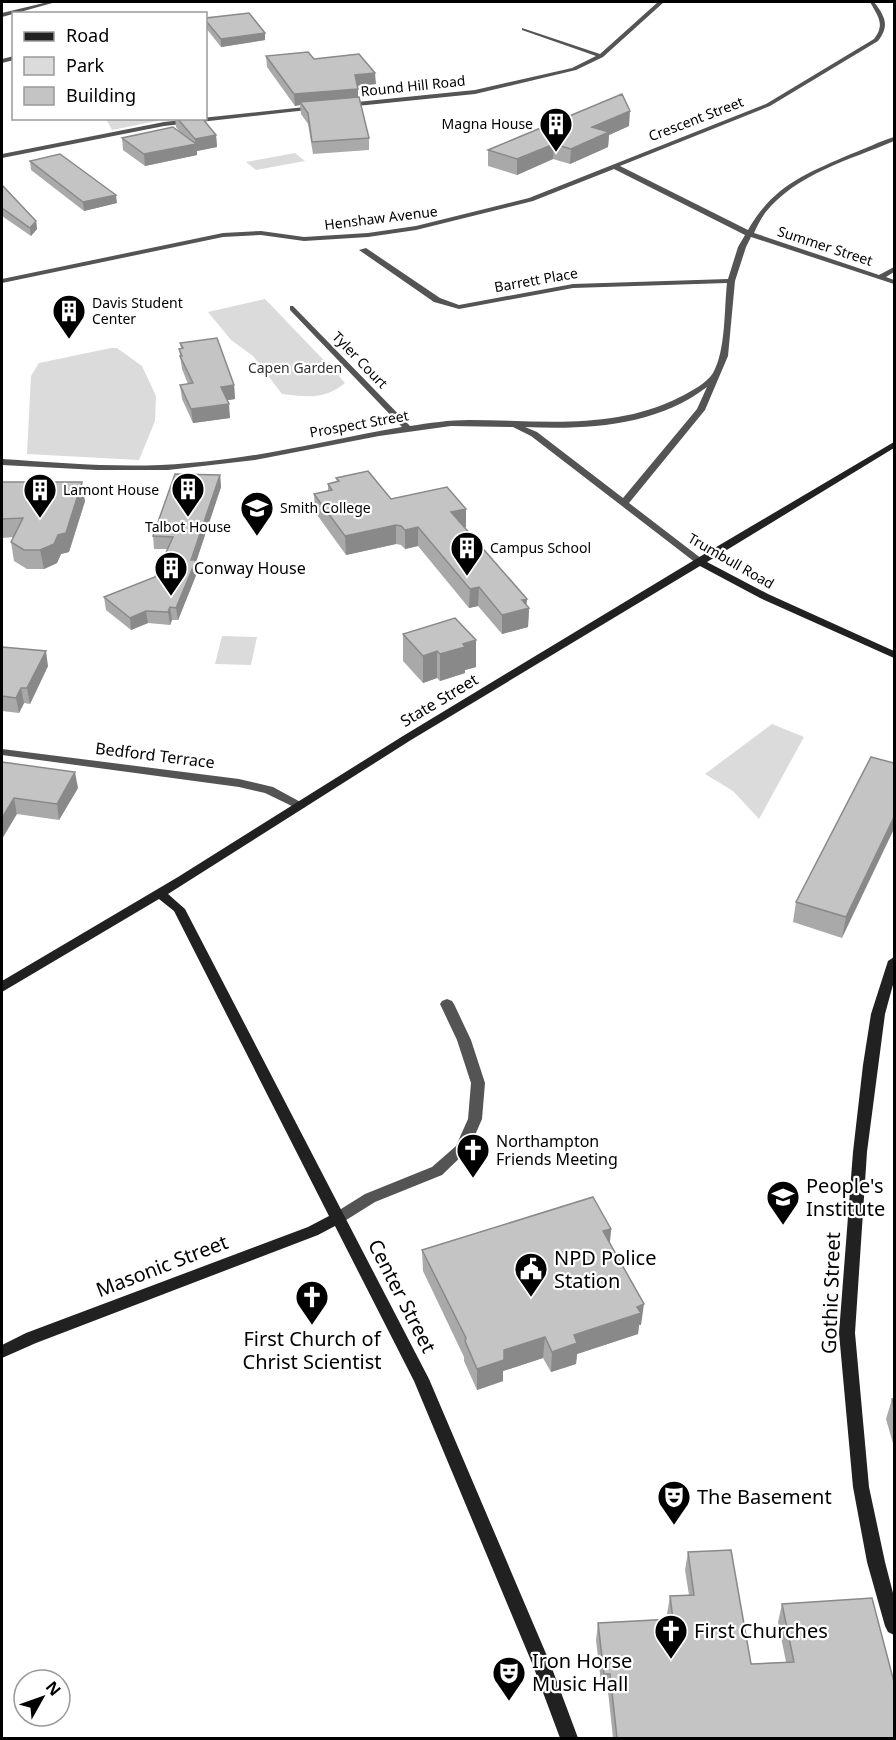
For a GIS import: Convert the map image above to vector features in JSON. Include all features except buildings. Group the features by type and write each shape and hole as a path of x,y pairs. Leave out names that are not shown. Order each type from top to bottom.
{"street":[{"path":"14,12 53,2"},
{"path":"648,2 660,2"},
{"name":"Round Hill Road","path":"339,106 436,97 499,87 574,69 601,56 660,2"},
{"name":"Crescent Street","path":"614,166 768,105 876,40 884,31 884,24 879,11 872,2"},
{"path":"524,28 601,56"},
{"path":"207,120 328,107"},
{"path":"2,156 164,124 203,120"},
{"path":"624,503 701,410 724,356 731,282 748,233 762,212 789,186 831,163 894,139"},
{"path":"614,166 748,233"},
{"name":"Henshaw Avenue","path":"2,281 223,235 261,233 304,239 368,235 416,228 531,200 614,166"},
{"name":"Summer Street","path":"748,233 791,250 894,282"},
{"name":"Barrett Place","path":"363,250 437,300 459,307 566,287 731,282"},
{"path":"880,277 894,269"},
{"name":"Tyler Court","path":"293,309 408,429"},
{"name":"Prospect Street","path":"2,462 124,469 186,466 235,460 408,429 482,422 580,423 642,414 689,396 713,378"},
{"name":"Trumbull Road","path":"510,424 534,434 699,561 764,596 894,655"},
{"name":"State Street","path":"2,987 160,893 407,738 894,445"},
{"name":"Bedford Terrace","path":"2,752 239,783 269,790 300,805"},
{"name":"Center Street","path":"160,893 179,909 421,1379 541,1662 569,1738"},
{"name":"Gothic Street","path":"894,962 878,1014 870,1065 860,1152 847,1333 861,1487 876,1562 894,1626"},
{"path":"338,1218 369,1198 437,1171 462,1149 475,1119 478,1083 464,1040 447,1004"},
{"name":"Masonic Street","path":"2,1352 312,1231 338,1218"}],"green space":[{"path":"107,120 157,121 112,130"},
{"path":"295,153 305,161 256,170 246,162"},
{"name":"Capen Garden","path":"265,299 345,383 323,395 282,394 253,356 231,340 208,312"},
{"path":"117,348 142,366 156,396 155,421 139,460 27,454 31,376 39,363"},
{"path":"222,636 257,637 251,665 215,664"},
{"path":"772,724 804,737 759,819 733,791 705,774"}],"place":[{"name":"Magna House","path":"556,153"},
{"name":"Davis Student Center","path":"69,340"},
{"name":"Talbot House","path":"188,518"},
{"name":"Lamont House","path":"40,519"},
{"name":"Smith College","path":"257,537"},
{"name":"Campus School","path":"467,577"},
{"name":"Conway House","path":"171,597"},
{"name":"Northampton Friends Meeting","path":"473,1179"},
{"name":"People's Institute","path":"783,1226"},
{"name":"NPD Police Station","path":"531,1298"},
{"name":"First Church of Christ Scientist","path":"312,1326"},
{"name":"The Basement","path":"674,1526"},
{"name":"First Churches","path":"671,1660"},
{"name":"Iron Horse Music Hall","path":"509,1702"}]}
